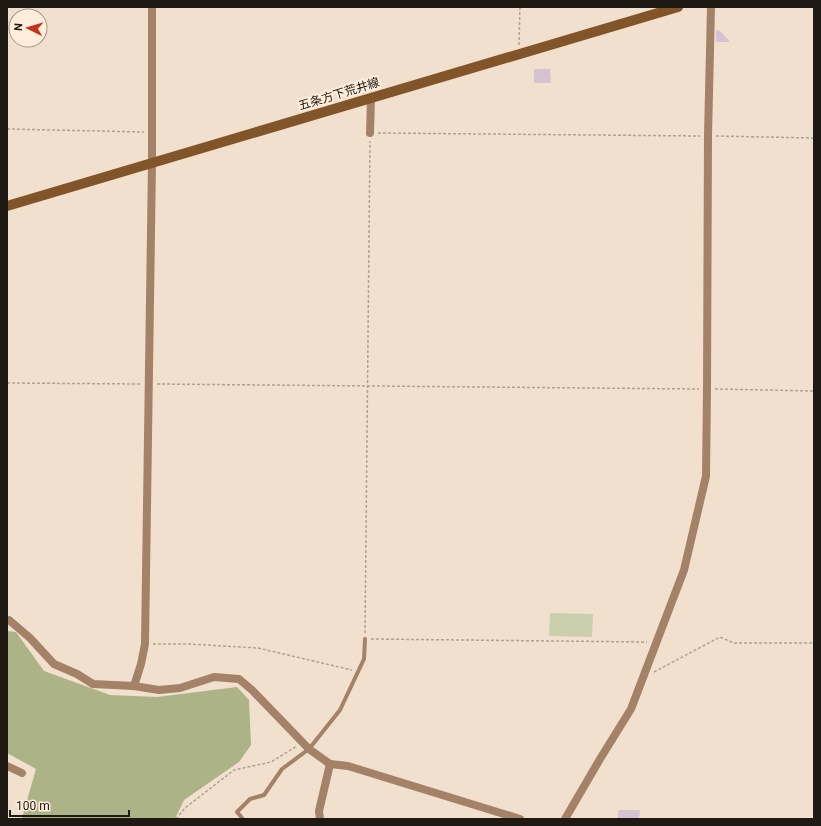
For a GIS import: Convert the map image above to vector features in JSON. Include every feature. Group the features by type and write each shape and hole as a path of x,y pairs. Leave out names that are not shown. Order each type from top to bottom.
{"main road":[{"name":"五条方下荒井線","path":"7,206 678,7"}],"street":[{"path":"134,686 145,644 152,163 152,7"},
{"path":"565,819 631,709 684,570 706,476 708,136 711,7"},
{"path":"370,133 371,98"},
{"path":"7,621 9,620 30,638 54,664 77,674 93,684 134,686 159,690 180,688 214,677 239,680 252,690 309,749 330,764 348,766 520,819"},
{"path":"320,819 319,811 330,764"},
{"path":"7,766 22,774"}],"lane":[{"path":"243,819 237,812 250,799 264,795 282,769 309,749 340,710 364,660 365,639"}],"path":[{"path":"519,55 520,7"},
{"path":"7,129 152,132"},
{"path":"657,642 365,639 370,133 814,138"},
{"path":"7,382 814,391"},
{"path":"643,678 720,638 734,643 814,643"},
{"path":"145,644 189,644 258,648 359,672"},
{"path":"176,819 185,808 234,770 271,762 303,743"}],"green space":[{"path":"550,613 593,614 592,637 549,636"},
{"path":"7,631 16,632 44,671 110,695 157,697 237,687 249,700 251,745 239,762 184,800 175,819 20,819 22,818 36,769 7,753"}],"building":[{"path":"716,30 720,31 730,42 716,42"},
{"path":"534,69 550,69 551,83 534,83"},
{"path":"618,810 640,810 639,819 618,819"}]}
